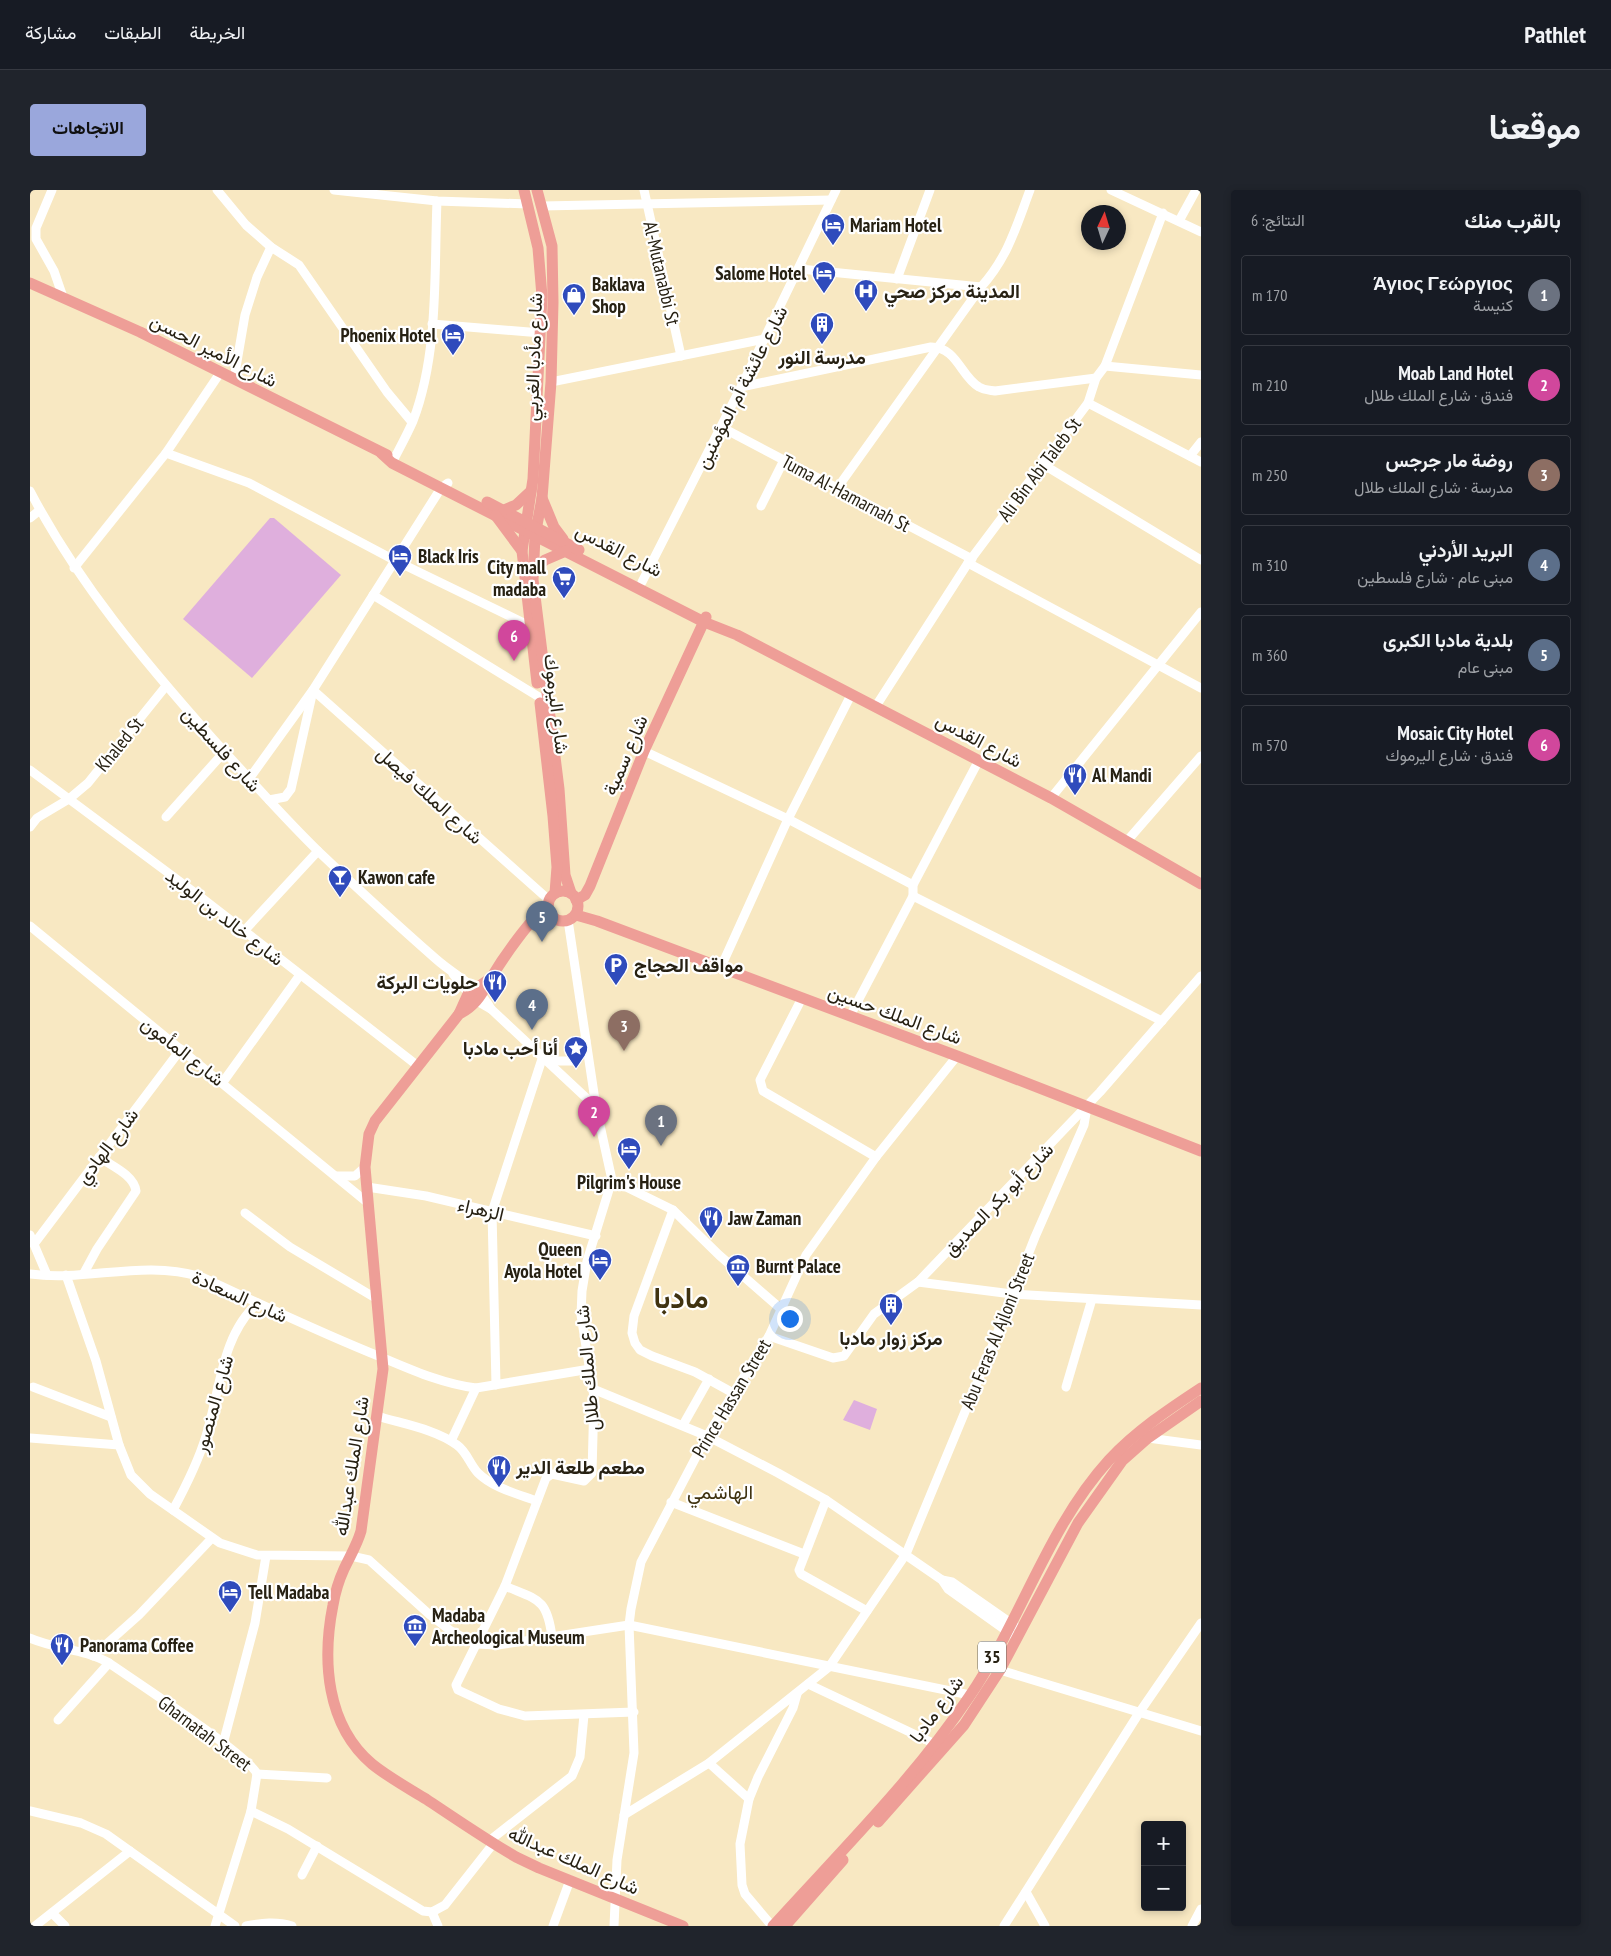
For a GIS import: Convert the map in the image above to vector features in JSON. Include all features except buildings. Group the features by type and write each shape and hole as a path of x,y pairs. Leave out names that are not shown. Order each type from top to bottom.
{"main road":[{"name":"شارع مأدبا الغربي","path":"524,190 540,262 542,296 530,528"},
{"name":"شارع مأدبا الغربي","path":"530,528 542,498 551,382 554,302 552,246 537,190"},
{"name":"شارع الأمير الحسن","path":"30,283 140,332 530,528"},
{"path":"522,551 500,512 516,505 531,491"},
{"path":"533,570 566,547 554,527 542,498"},
{"name":"شارع القدس","path":"530,528 1051,798 1201,884"},
{"name":"شارع اليرموك","path":"530,528 522,551 554,824 557,874 551,900"},
{"name":"شارع اليرموك","path":"530,528 533,570 559,789 566,875 574,897"},
{"name":"شارع القدس","path":"625,577 642,582 705,618"},
{"name":"شارع سمية","path":"574,897 585,895 590,886 644,751 705,618"},
{"path":"475,994 491,978 536,916 551,900 563,891 574,897 578,908 572,918 554,918 551,900"},
{"name":"شارع الملك حسين","path":"572,918 597,920 957,1056 1201,1151"},
{"name":"شارع الملك عبدالله","path":"475,994 376,1121 369,1134 365,1167 383,1358 382,1380 361,1531 357,1546 350,1556 335,1595 327,1642 330,1685 343,1727 351,1741 372,1764 491,1842 539,1868 683,1926"},
{"name":"شارع مادبا","path":"773,1926 935,1744 970,1696 1070,1512 1108,1461 1152,1422 1201,1388"},
{"name":"شارع مادبا","path":"785,1926 964,1725 1000,1670 1078,1523 1122,1461 1148,1438 1201,1401"}],"street":[{"path":"52,190 36,228 36,239 54,271 63,297"},
{"path":"217,190 246,225 271,247 298,265 310,278 374,373 412,422"},
{"path":"334,190 420,195 437,201 528,204"},
{"name":"Al-Mutanabbi St","path":"644,190 681,356"},
{"name":"شارع عائشة أم المؤمنين","path":"642,582 800,269 836,190"},
{"path":"897,279 930,190"},
{"path":"838,487 981,287 997,269 1009,248 1030,190"},
{"path":"1111,190 1128,194 1201,232"},
{"path":"1179,221 1196,190"},
{"path":"542,206 831,200"},
{"path":"393,460 412,422 426,368 432,324 437,201"},
{"name":"Ali Bin Abi Taleb St","path":"876,706 970,561 1044,465 1088,403 1096,378 1105,366 1163,213"},
{"path":"234,380 245,315 257,277 271,247"},
{"path":"800,269 981,287"},
{"path":"432,324 541,333"},
{"path":"551,382 765,339"},
{"path":"741,387 926,347 938,347 955,359 977,386 984,389 995,391 1096,378"},
{"path":"1105,366 1201,375"},
{"path":"74,568 166,453 220,373"},
{"path":"1088,403 1201,462"},
{"name":"Tuma Al-Hamarnah St","path":"721,428 838,487 1201,688"},
{"path":"1190,456 1201,442"},
{"path":"166,453 249,483 396,561 530,626"},
{"path":"761,506 784,460"},
{"path":"1044,465 1201,560"},
{"path":"250,779 313,690 445,485"},
{"name":"شارع فلسطين","path":"30,490 74,568 106,612 166,686 269,800 318,851 491,1008 596,1107"},
{"path":"30,518 40,510"},
{"path":"373,595 539,697"},
{"path":"1051,798 1201,612"},
{"name":"Khaled St","path":"30,827 51,808 69,799 88,783 166,686"},
{"path":"269,800 285,796 291,789 313,690"},
{"name":"شارع الملك فيصل","path":"313,690 551,900"},
{"path":"721,967 788,818 851,695"},
{"path":"166,817 225,751"},
{"path":"644,751 788,818 913,885"},
{"path":"1127,841 1201,756"},
{"path":"850,1016 913,896 913,885 979,760"},
{"name":"شارع خالد بن الوليد","path":"30,770 244,931 418,1066"},
{"path":"244,931 318,851"},
{"path":"913,896 1162,1021"},
{"name":"شارع الملك طلال","path":"572,918 596,1107 612,1180 587,1261 581,1302 584,1338 593,1389 592,1473 584,1481 552,1474 546,1478 504,1586 456,1682 458,1690 512,1713 539,1716 584,1716"},
{"name":"شارع المأمون","path":"30,926 223,1082 368,1203"},
{"path":"223,1082 300,976"},
{"name":"شارع أبو بكر الصديق","path":"769,1336 839,1358 848,1352 874,1314 918,1282 1087,1107 1201,976"},
{"path":"802,998 760,1080 760,1087 763,1091 864,1148 876,1157"},
{"path":"496,1385 492,1212 545,1058 572,1061 580,1053 586,1040"},
{"name":"شارع الهادي","path":"32,1239 99,1157 181,1049"},
{"name":"Prince Hassan Street","path":"614,1926 614,1897 634,1753 634,1712 629,1625 641,1562 707,1436 735,1394 769,1336 806,1255 876,1157 957,1056"},
{"name":"Abu Feras Al Ajloni Street","path":"624,1815 709,1763 797,1694 829,1666 906,1554 1012,1294 1084,1125 1087,1107"},
{"path":"84,1273 97,1249 136,1191 133,1182 128,1177 99,1157"},
{"path":"336,1176 355,1176 365,1167"},
{"path":"612,1180 673,1210 719,1255 781,1309"},
{"name":"الزهراء","path":"367,1187 397,1191 596,1236"},
{"path":"673,1210 634,1316 632,1333 635,1343 646,1354 687,1368 735,1394"},
{"path":"245,1213 290,1247 377,1299"},
{"path":"32,1239 47,1275"},
{"name":"شارع السعادة","path":"30,1274 66,1275 146,1268 183,1271 202,1277 383,1358 460,1386 476,1388"},
{"path":"66,1275 94,1352 119,1445 131,1475 145,1490 212,1538 238,1550 266,1556 350,1556 369,1560 430,1615 451,1631 476,1644 498,1645 629,1625 970,1696"},
{"path":"918,1282 1012,1294 1201,1305"},
{"path":"1066,1386 1092,1299"},
{"name":"شارع المنصور","path":"173,1510 200,1453 226,1357 236,1331 242,1320 258,1303"},
{"path":"450,1441 476,1388 590,1368"},
{"path":"683,1425 709,1379"},
{"path":"33,1387 111,1417"},
{"path":"593,1389 707,1436 826,1500 942,1580 952,1582 1019,1634"},
{"path":"377,1416 421,1429 450,1441 463,1450 474,1469 485,1479 537,1501"},
{"path":"30,1438 119,1445"},
{"path":"1148,1438 1201,1445"},
{"path":"826,1500 799,1567 800,1572 867,1611"},
{"path":"671,1502 804,1554"},
{"path":"93,1656 139,1615 212,1538"},
{"path":"223,1744 255,1623 266,1556"},
{"path":"504,1586 538,1600 546,1608 552,1637"},
{"path":"1004,1926 1139,1713 1201,1623"},
{"name":"Gharnatah Street","path":"31,1640 93,1656 109,1663 223,1744 253,1767 257,1774 327,1778"},
{"path":"58,1720 109,1663"},
{"path":"1000,1670 1201,1731"},
{"path":"808,1684 935,1744"},
{"path":"773,1926 745,1894 742,1885 740,1844 749,1799 793,1708 797,1694"},
{"path":"251,1811 317,1846 414,1907 432,1912 445,1905 491,1842 572,1776 580,1757 584,1716 634,1712"},
{"path":"709,1763 749,1799"},
{"path":"215,1926 251,1811 257,1774"},
{"path":"30,1811 94,1828 130,1851 235,1926"},
{"path":"302,1875 317,1846"},
{"path":"35,1926 130,1851"},
{"path":"553,1926 570,1880"},
{"path":"1026,1892 1045,1926"},
{"path":"1192,1926 1201,1909"},
{"path":"432,1912 438,1926"},
{"path":"52,1913 65,1926"},
{"path":"246,1926 264,1922 282,1923 292,1926"}],"shaded area":[{"path":"270,518 274,518 341,575 252,678 183,619"},
{"path":"854,1400 877,1409 870,1430 843,1420"}],"place":[{"name":"Mariam Hotel","path":"833,246"},
{"name":"Salome Hotel","path":"824,294"},
{"name":"المدينة مركز صحي","path":"866,312"},
{"name":"Baklava Shop","path":"574,316"},
{"name":"مدرسة النور","path":"822,345"},
{"name":"Phoenix Hotel","path":"453,356"},
{"name":"Black Iris","path":"400,577"},
{"name":"City mall madaba","path":"564,599"},
{"name":"Mosaic City Hotel","path":"514,661"},
{"name":"Al Mandi","path":"1075,796"},
{"name":"Kawon cafe","path":"340,898"},
{"name":"بلدية مادبا الكبرى","path":"542,942"},
{"name":"مواقف الحجاج","path":"616,986"},
{"name":"حلويات البركة","path":"495,1003"},
{"name":"البريد الأردني","path":"532,1030"},
{"name":"روضة مار جرجس","path":"624,1051"},
{"name":"أنا أحب مادبا","path":"576,1069"},
{"name":"Moab Land Hotel","path":"594,1137"},
{"name":"Άγιος Γεώργιος","path":"661,1146"},
{"name":"Pilgrim's House","path":"629,1170"},
{"name":"Jaw Zaman","path":"711,1239"},
{"name":"Queen Ayola Hotel","path":"600,1281"},
{"name":"Burnt Palace","path":"738,1287"},
{"name":"مركز زوار مادبا","path":"891,1326"},
{"name":"مطعم طلعة الدير","path":"499,1488"},
{"name":"Tell Madaba","path":"230,1613"},
{"name":"Madaba Archeological Museum","path":"415,1647"},
{"name":"Panorama Coffee","path":"62,1666"}],"district":[{"name":"مادبا","path":"681,1298"},
{"name":"الهاشمي","path":"720,1492"}]}
